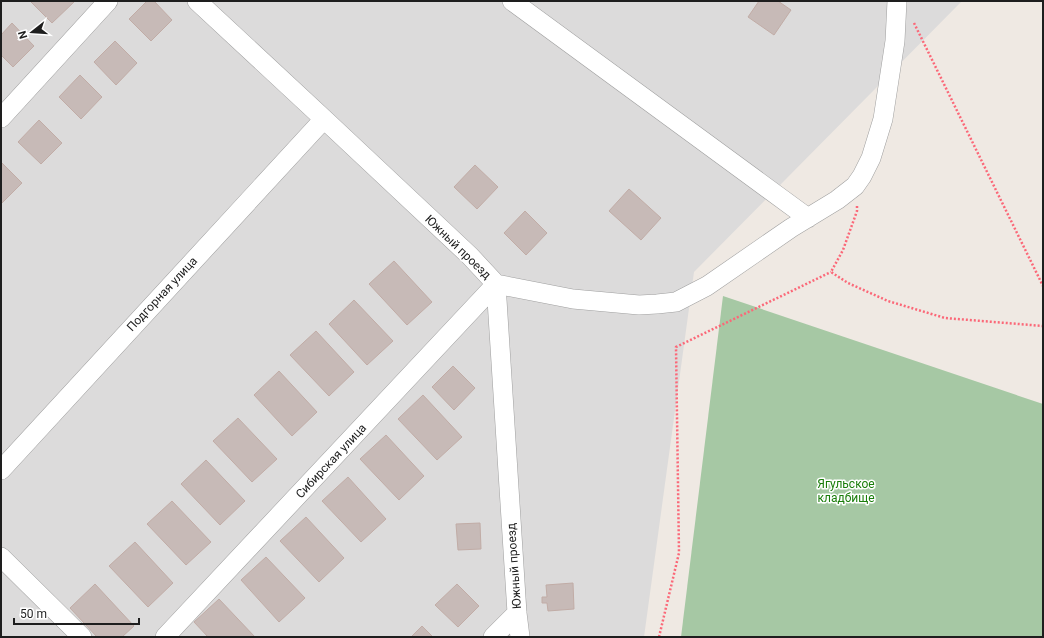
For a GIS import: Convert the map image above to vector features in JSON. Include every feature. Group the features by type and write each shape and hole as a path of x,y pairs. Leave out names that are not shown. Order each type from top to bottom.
{"street":[{"path":"1,118 108,1"},
{"name":"Южный проезд","path":"197,1 470,256 496,284 517,613 520,637"},
{"path":"512,1 808,218"},
{"path":"496,284 573,298 639,305 676,302 707,286 791,228 837,200 855,186 862,176 871,158 883,119 895,41 897,1"},
{"name":"Подгорная улица","path":"1,470 324,119"},
{"name":"Сибирская улица","path":"165,637 496,284"},
{"path":"1,558 82,637"},
{"path":"493,637 517,613"}],"path":[{"path":"914,22 1043,286"},
{"path":"659,637 679,553 676,347 831,272 843,250 857,211 855,186"},
{"path":"831,272 848,283 888,301 945,318 1043,326"}],"shaded area":[{"path":"1,1 962,1 694,272 644,637 1,637"}],"green space":[{"name":"Ягульское кладбище","path":"723,296 1043,404 1043,637 681,637"}],"building":[{"path":"30,1 73,1 74,2 52,23"},
{"path":"147,1 154,1 172,20 151,41 129,19"},
{"path":"759,1 778,1 791,10 774,35 748,17"},
{"path":"12,23 34,46 13,67 1,55 1,35"},
{"path":"115,41 137,63 116,85 94,62"},
{"path":"80,75 102,97 81,119 59,97"},
{"path":"39,120 62,143 41,164 18,142"},
{"path":"1,162 22,183 1,204"},
{"path":"475,165 498,187 477,209 454,187"},
{"path":"629,189 661,218 641,240 609,211"},
{"path":"525,211 547,233 526,255 504,233"},
{"path":"394,261 432,302 407,325 369,284"},
{"path":"354,300 393,341 367,365 329,324"},
{"path":"316,331 354,372 329,396 290,355"},
{"path":"453,366 475,388 454,410 432,387"},
{"path":"279,371 317,412 292,436 254,395"},
{"path":"423,395 462,437 437,460 398,419"},
{"path":"238,418 277,459 252,482 213,441"},
{"path":"386,435 424,476 399,500 360,459"},
{"path":"206,460 245,501 220,525 181,484"},
{"path":"348,477 386,519 361,542 322,501"},
{"path":"172,501 211,542 186,565 147,524"},
{"path":"306,517 344,558 319,582 280,541"},
{"path":"480,523 481,549 458,550 456,524"},
{"path":"135,542 173,583 148,607 109,566"},
{"path":"266,557 305,598 279,622 241,580"},
{"path":"573,583 574,609 548,611 547,603 542,603 542,597 547,597 546,585"},
{"path":"95,584 134,626 122,637 97,637 70,608"},
{"path":"457,584 479,606 458,627 435,605"},
{"path":"219,599 255,637 208,637 194,622"},
{"path":"422,626 433,637 411,637"}]}
